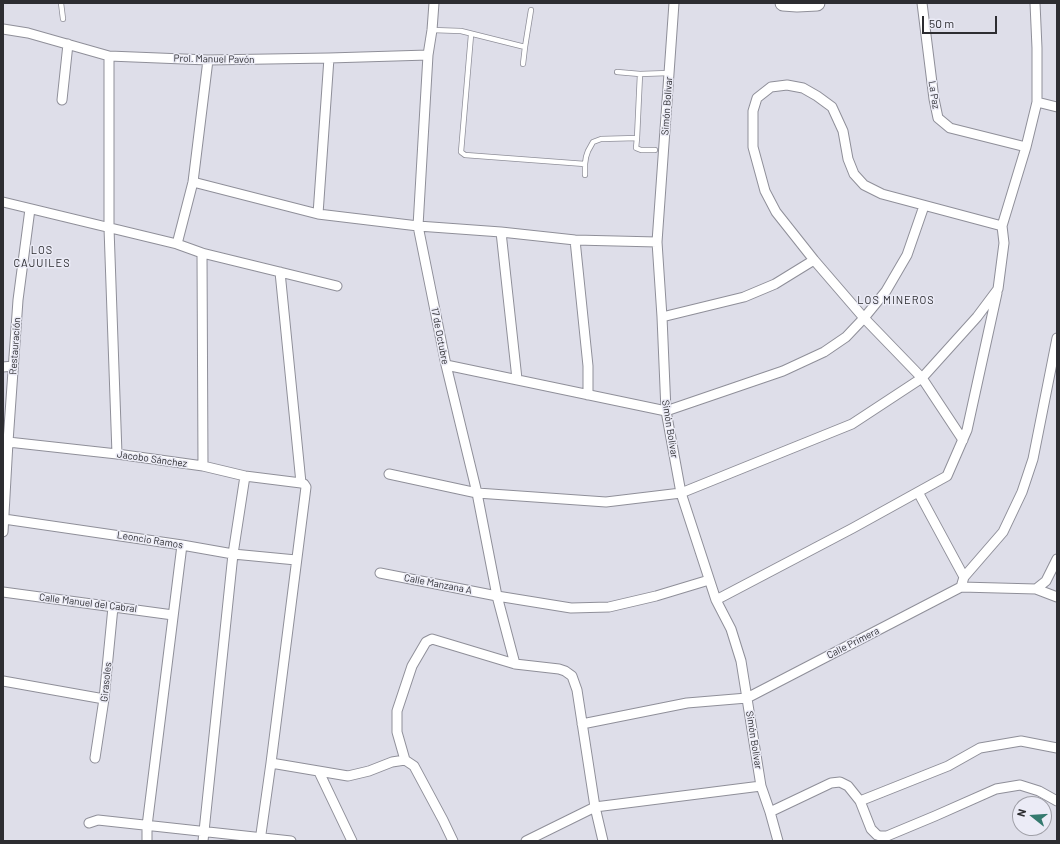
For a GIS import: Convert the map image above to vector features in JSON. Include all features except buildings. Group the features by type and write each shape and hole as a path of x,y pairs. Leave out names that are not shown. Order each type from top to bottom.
{"main road":[{"path":"783,3 817,3"}],"street":[{"name":"17 de Octubre","path":"434,3 428,55 418,226 446,365 477,493 497,596 515,664"},
{"name":"Simón Bolívar","path":"674,3 657,242 666,411 681,493 716,600 731,629 742,660 761,786 778,841"},
{"name":"La Paz","path":"922,3 934,99 938,118 950,128 1026,147"},
{"path":"716,600 853,528 947,476 967,430 998,289 1004,243 1002,226 1026,147 1037,102 1035,3"},
{"name":"Prol. Manuel Pavón","path":"3,29 28,32 109,56 208,60 428,55"},
{"path":"62,100 68,44"},
{"path":"109,56 110,228 117,454"},
{"path":"318,214 329,58"},
{"path":"177,244 192,182 208,60"},
{"path":"963,440 922,378 864,318 814,260 776,212 765,191 753,147 753,111 757,98 771,87 787,84 803,88 832,107 843,131 848,159 854,174 864,185 882,194 1002,226"},
{"path":"1037,102 1057,107"},
{"path":"192,182 318,214 418,226 501,232 575,240 657,242"},
{"path":"3,202 177,244 202,254 337,286"},
{"path":"446,365 666,411 783,372 824,352 846,337 886,291 907,255 924,206"},
{"name":"Restauración","path":"3,532 5,442 18,300 30,209"},
{"path":"501,232 518,379"},
{"path":"575,240 588,366 588,395"},
{"path":"202,254 203,466"},
{"path":"662,317 744,297 775,284 814,260"},
{"path":"260,839 306,487 301,483 280,272"},
{"path":"389,474 477,493 606,502 681,493 852,424 922,378 978,317 998,289"},
{"path":"1057,338 1052,383 1033,459 1022,492 1003,532 964,577 961,587 1036,589 1057,597"},
{"path":"3,367 13,366"},
{"name":"Jacobo Sánchez","path":"5,442 117,454 203,466 245,476 301,483"},
{"path":"204,836 233,554 245,476"},
{"path":"918,492 964,577"},
{"name":"Leoncio Ramos","path":"4,518 233,554 296,560"},
{"path":"147,841 147,826 182,545"},
{"path":"1036,589 1046,581 1057,559"},
{"name":"Calle Manzana A","path":"380,573 497,596 572,608 609,608 709,580"},
{"name":"Calle Primera","path":"582,724 687,703 747,698 961,587"},
{"name":"Calle Manuel del Cabral","path":"3,592 173,615"},
{"name":"Girasoles","path":"95,758 104,699 113,607"},
{"path":"454,841 414,766 405,760 397,732 396,711 412,666 426,642 432,639 515,664 559,669 572,676 577,690 595,807 603,841"},
{"path":"3,681 104,699"},
{"path":"860,801 948,766 980,748 1022,741 1057,748"},
{"path":"271,763 348,776 369,771 392,762 405,760"},
{"path":"319,772 352,841"},
{"path":"770,812 831,783 840,782 848,786 860,801 871,829 878,838 880,836 887,836 996,789 1020,785 1039,791 1057,801"},
{"path":"526,841 595,807 761,786"},
{"path":"89,823 98,820 147,826 204,836 291,841"}],"lane":[{"path":"61,3 62,19"},
{"path":"523,64 531,10"},
{"path":"432,30 461,31 471,35 525,47"},
{"path":"471,35 461,152 465,155 585,164"},
{"path":"617,72 640,74 669,73"},
{"path":"640,74 636,148 641,150 655,150"},
{"path":"585,175 586,157 593,142 601,139 637,138"}],"district":[{"name":"LOS CAJUILES","path":"42,256"},
{"name":"LOS MINEROS","path":"896,300"}]}
